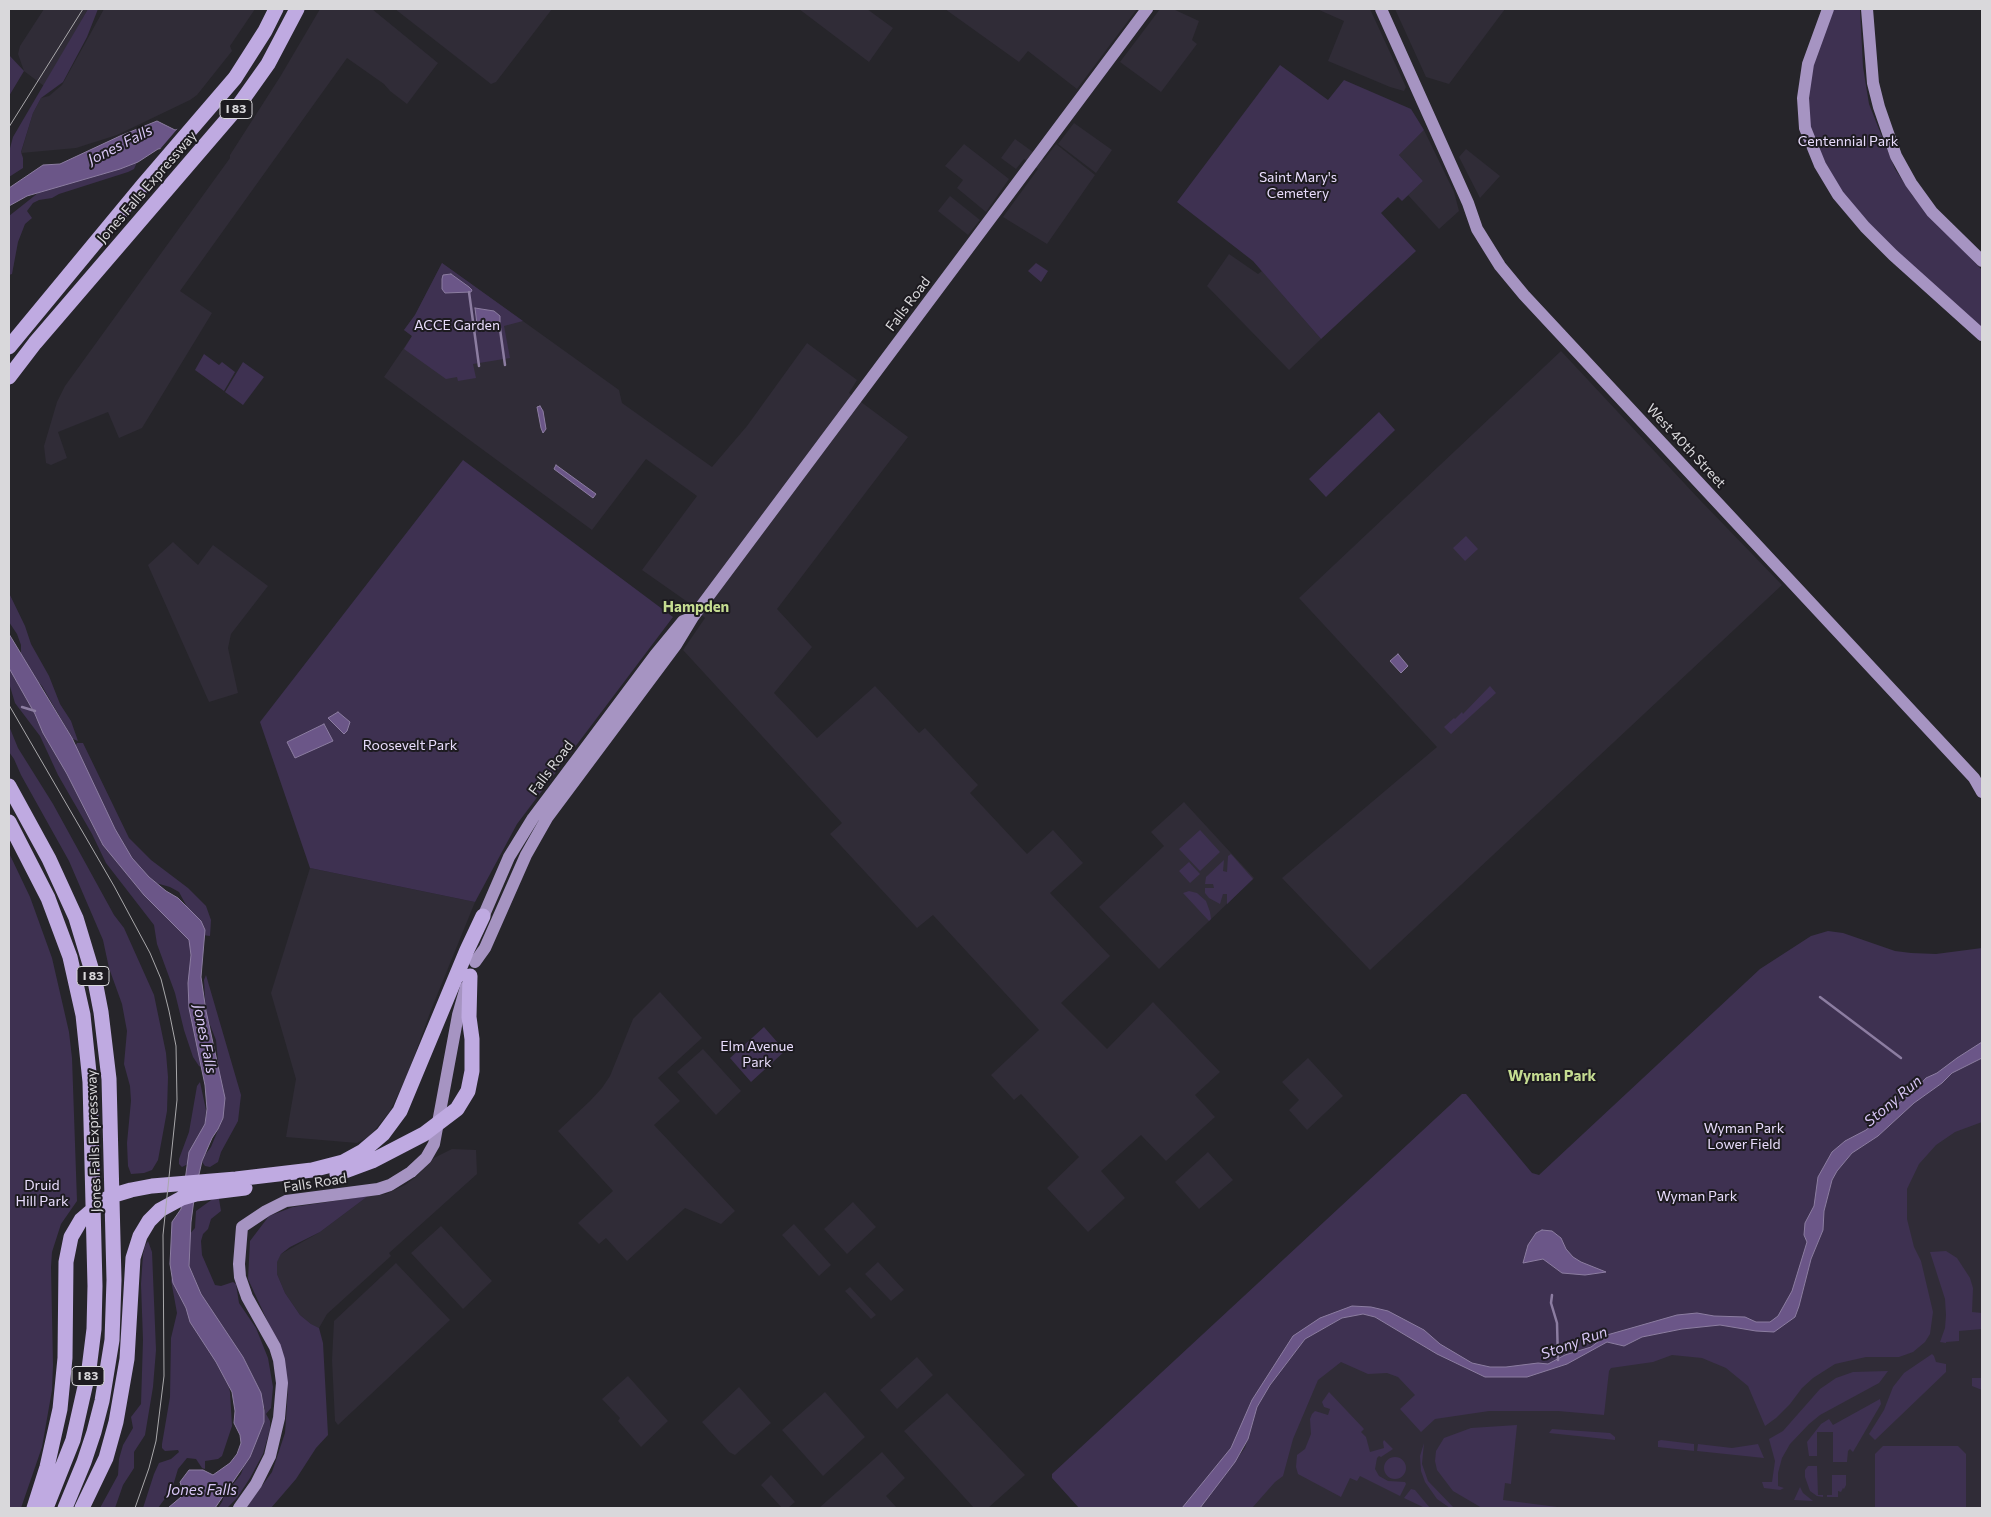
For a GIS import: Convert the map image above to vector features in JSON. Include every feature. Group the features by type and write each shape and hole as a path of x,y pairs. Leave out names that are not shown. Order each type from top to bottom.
{"highway":[{"name":"Jones Falls Expressway","path":"9,347 143,185 235,78 265,31 276,9"},
{"name":"Jones Falls Expressway","path":"9,377 35,343 236,109 257,82 281,42 297,9"},
{"name":"Jones Falls Expressway","path":"9,786 64,889 76,918 95,981 101,1012 109,1079 114,1313 102,1401 84,1462 66,1508"},
{"name":"Jones Falls Expressway","path":"9,822 48,898 70,957 83,1015 90,1082 94,1329 90,1369 72,1440 46,1508"},
{"path":"82,1508 106,1458 116,1422 127,1359 133,1258 140,1236 149,1221 160,1210 182,1198 235,1184 329,1167 354,1157 383,1134 404,1104 463,958 483,916"},
{"path":"34,1508 48,1467 60,1409 65,1358 66,1262 73,1232 87,1214 111,1196 152,1186 235,1184 318,1178 342,1173 372,1161 424,1134 457,1109 468,1091 472,1071 472,1039 469,1017 470,976"}],"main road":[{"name":"Falls Road","path":"474,962 485,948 514,881 539,830 676,645 693,617 1147,9"},
{"name":"West 40th Street","path":"1381,9 1468,203 1477,229 1491,254 1508,277 1978,780 1982,792"},
{"path":"1828,9 1808,64 1803,98 1805,128 1820,166 1838,195 1865,226 1893,255 1982,335"},
{"path":"1867,9 1873,83 1896,156 1911,184 1932,212 1982,261"},
{"name":"Falls Road","path":"239,1508 256,1484 270,1456 279,1418 282,1383 279,1360 274,1347 247,1297 240,1277 239,1264 242,1227 266,1211 286,1201 378,1189 390,1185 411,1172 426,1158 434,1144 458,1015 474,962 475,944 483,916 509,857 533,818 660,649 683,621 693,617"}],"shaded area":[{"path":"44,9 88,9 44,86 24,71 18,54 20,46"},
{"path":"104,9 255,9 230,46 232,51 197,95 190,100 117,135 76,148 21,153 33,113 41,98 49,96 62,85"},
{"path":"320,9 372,9 438,63 407,104 384,84 347,58 180,291 212,313 142,428 119,438 108,412 58,432 67,458 51,465 46,463 44,446 57,402 65,386 230,158 230,155 280,77"},
{"path":"395,9 552,9 496,82 491,84"},
{"path":"799,9 867,9 893,28 869,62"},
{"path":"945,9 1137,9 1077,89 1028,51 1019,62"},
{"path":"1160,9 1173,9 1199,21 1192,40 1197,44 1161,92 1120,62"},
{"path":"1317,9 1370,9 1406,87 1404,91 1328,61 1344,21"},
{"path":"1395,9 1505,9 1449,84 1426,77"},
{"path":"1074,123 1112,150 1096,173 1058,144"},
{"path":"1424,130 1454,192 1459,211 1439,229 1408,195 1423,181 1399,155"},
{"path":"1015,139 1044,160 1056,144 1095,175 1047,244 1003,217 1038,169 1024,159 1016,169 1001,158"},
{"path":"964,144 1009,179 986,212 957,188 963,180 945,166"},
{"path":"1466,149 1500,176 1480,198 1459,157"},
{"path":"950,196 980,220 968,235 938,211"},
{"path":"1229,254 1258,274 1262,271 1321,339 1289,370 1207,286"},
{"path":"442,263 619,390 622,403 712,467 747,426 807,343 857,380 849,393 908,437 777,609 812,647 774,693 817,738 875,686 919,733 925,728 978,785 970,793 1027,854 1053,830 1083,863 1050,893 1110,956 1061,1003 1107,1049 1153,1002 1220,1072 1195,1095 1215,1117 1166,1161 1141,1135 1101,1171 1125,1198 1088,1232 1047,1188 1079,1157 1021,1094 1014,1100 991,1075 1039,1030 933,915 917,928 830,834 842,823 683,650 705,618 689,603 642,570 697,496 646,459 592,530 384,377 412,336 404,330 415,315"},
{"path":"1561,351 1782,585 1370,970 1282,878 1437,747 1299,598"},
{"path":"173,542 198,565 213,545 268,586 231,634 228,648 238,693 209,702 148,565"},
{"path":"1184,802 1254,878 1159,969 1099,907 1164,846 1151,832"},
{"path":"310,868 475,902 431,1010 407,1076 390,1111 370,1136 357,1143 286,1137 296,1079 271,993"},
{"path":"660,992 702,1038 658,1078 680,1101 654,1125 735,1211 721,1224 685,1208 627,1261 606,1238 599,1244 578,1223 613,1191 558,1131 602,1088 610,1076 633,1019"},
{"path":"703,1049 741,1091 716,1115 677,1072"},
{"path":"1982,1049 1982,1508 1193,1508 1270,1378 1896,1113"},
{"path":"1308,1058 1343,1096 1307,1130 1289,1110 1299,1100 1282,1082"},
{"path":"452,1149 476,1150 477,1174 389,1253 391,1256 327,1314 319,1328 300,1315 285,1293 277,1274 276,1262 281,1254 320,1232 368,1196 386,1194 405,1185 417,1176 434,1158"},
{"path":"1208,1152 1233,1180 1199,1209 1175,1182"},
{"path":"853,1202 876,1227 847,1254 824,1229"},
{"path":"794,1224 831,1265 819,1276 782,1235"},
{"path":"441,1226 492,1281 463,1309 411,1253"},
{"path":"878,1262 904,1290 891,1301 865,1274"},
{"path":"396,1263 450,1320 338,1425 335,1421 332,1360 334,1321"},
{"path":"850,1287 876,1315 871,1319 845,1291"},
{"path":"917,1357 933,1375 897,1409 880,1390"},
{"path":"628,1376 668,1421 641,1447 618,1421 620,1418 602,1399"},
{"path":"739,1387 771,1423 735,1455 729,1452 702,1422"},
{"path":"825,1392 865,1437 823,1476 782,1430"},
{"path":"947,1393 1025,1475 988,1508 974,1508 904,1431"},
{"path":"882,1452 905,1478 886,1496 897,1508 819,1508"},
{"path":"771,1475 795,1502 788,1508 782,1508 761,1485"}],"green space":[{"path":"88,9 98,9 87,37 63,82 41,98 33,113 21,152 23,168 9,177 9,152 13,137"},
{"name":"Centennial Park","path":"1835,9 1860,9 1863,67 1869,104 1895,169 1912,195 1982,270 1982,330 1895,252 1837,187 1818,155 1806,116 1808,79 1830,12"},
{"path":"9,55 24,71 9,96"},
{"name":"Saint Mary's Cemetery","path":"1280,65 1328,100 1344,80 1411,109 1424,130 1399,155 1423,181 1402,201 1398,197 1381,213 1416,251 1321,339 1253,261 1177,202"},
{"path":"138,160 134,169 128,172 33,203 27,211 32,218 25,224 18,242 12,274 9,275 9,216 38,193 63,183"},
{"name":"ACCE Garden","path":"442,263 523,321 504,326 510,358 473,364 476,378 458,381 457,377 446,379 404,349 412,336 404,330 415,315"},
{"path":"1036,263 1048,271 1041,282 1028,271"},
{"path":"204,354 219,365 222,362 235,372 224,391 195,370"},
{"path":"243,362 264,377 243,405 225,392"},
{"path":"1379,412 1395,430 1326,497 1309,479"},
{"name":"Roosevelt Park","path":"463,460 673,617 517,824 475,902 310,868 260,722"},
{"path":"1466,536 1478,549 1465,561 1453,548"},
{"path":"9,593 25,626 31,644 49,676 60,704 71,721 78,741 73,739 42,686 34,678 21,656 21,645 17,634 9,622"},
{"path":"9,650 97,818 189,929 203,1068 199,1066 193,1057 175,993 157,944 154,925 106,863 92,834 58,775 40,736 15,703 9,683"},
{"path":"1490,686 1496,693 1451,734 1444,727 1462,712 1463,714"},
{"path":"9,726 18,748 53,804 114,915 124,928 154,995 166,1053 168,1077 167,1111 158,1160 152,1170 144,1173 131,1174 128,1166 127,1143 131,1101 130,1086 124,1064 127,1031 122,1004 109,968 103,940 69,861 9,752"},
{"path":"77,743 83,743 129,838 151,860 188,888 206,906 211,920 210,936 202,935 179,892 156,883 140,871 124,852 75,747"},
{"path":"1200,830 1220,852 1200,871 1179,849"},
{"name":"Druid Hill Park","path":"9,853 30,897 52,958 69,1032 72,1058 77,1201 61,1224 52,1252 52,1390 42,1447 21,1508 9,1508"},
{"path":"1231,854 1253,879 1227,904 1227,894 1223,894 1220,904 1209,898 1205,893 1205,888 1214,888 1213,884 1205,884 1206,877 1224,860 1223,871 1227,872 1228,856"},
{"path":"1189,862 1200,874 1190,883 1179,871"},
{"path":"1189,891 1197,893 1206,901 1210,912 1211,919 1209,921 1183,893"},
{"name":"Wyman Park","path":"1828,931 1843,933 1895,951 1911,953 1936,954 1982,948 1982,1049 1949,1069 1830,1170 1796,1302 1771,1326 1719,1322 1618,1337 1550,1367 1478,1369 1390,1317 1356,1311 1315,1327 1270,1378 1245,1432 1193,1508 1079,1508 1052,1478 1052,1474 1462,1094 1466,1094 1532,1173 1539,1175 1760,969 1811,936"},
{"path":"206,975 241,1095 238,1121 221,1152 218,1162 210,1167 205,1166 202,1162 211,1147 220,1125 224,1094 220,1082 216,1040 206,1015 204,980"},
{"name":"Elm Avenue Park","path":"764,1027 785,1051 751,1082 730,1058"},
{"path":"1982,1058 1982,1122 1955,1132 1936,1145 1919,1164 1907,1189 1907,1219 1914,1247 1921,1261 1933,1312 1930,1334 1925,1342 1913,1352 1899,1357 1866,1357 1835,1364 1813,1378 1776,1418 1765,1426 1748,1386 1726,1368 1702,1358 1672,1355 1653,1362 1611,1368 1609,1371 1604,1415 1558,1411 1489,1411 1435,1419 1421,1432 1400,1409 1415,1395 1398,1377 1387,1373 1368,1374 1341,1362 1318,1380 1293,1439 1283,1476 1275,1482 1252,1508 1200,1508 1245,1448 1257,1407 1274,1379 1305,1339 1342,1318 1363,1314 1375,1317 1437,1354 1485,1377 1527,1377 1567,1364 1607,1342 1624,1346 1642,1337 1682,1329 1720,1325 1774,1332 1799,1306 1811,1259 1823,1230 1824,1211 1832,1180 1837,1171 1852,1153 1878,1136 1914,1103 1942,1083 1952,1073"},
{"path":"200,1082 206,1110 205,1126 188,1164 182,1167 179,1164 179,1159 189,1132 197,1086"},
{"path":"368,1196 320,1232 290,1247 281,1254 277,1262 277,1274 285,1293 300,1315 319,1328 323,1343 328,1435 316,1448 296,1479 271,1508 246,1508 272,1472 285,1433 288,1389 284,1357 248,1279 250,1241 269,1216 293,1207"},
{"path":"214,1198 219,1199 221,1211 211,1219 208,1229 203,1234 201,1241 202,1255 215,1285 221,1286 233,1282 236,1284 239,1303 256,1328 268,1358 273,1387 271,1408 266,1414 270,1421 270,1429 263,1454 237,1498 227,1508 218,1508 224,1496 241,1474 265,1409 192,1287 187,1253 188,1236 195,1228 196,1211"},
{"path":"148,1241 152,1252 156,1350 153,1387 145,1435 134,1452 134,1468 123,1485 115,1508 100,1508 118,1475 119,1459 123,1445 133,1428 131,1417 141,1404 143,1340 141,1284 143,1254"},
{"path":"1946,1251 1957,1258 1970,1278 1973,1288 1972,1312 1982,1313 1982,1329 1959,1331 1959,1341 1946,1343 1940,1342 1945,1328 1945,1299 1930,1252"},
{"path":"173,1275 224,1364 230,1392 232,1426 222,1456 218,1459 205,1461 205,1469 202,1468 196,1459 187,1458 178,1469 172,1489 158,1508 143,1508 159,1463 171,1459 179,1452 178,1450 165,1451 162,1448 170,1397 171,1338 177,1313 171,1280"},
{"path":"1932,1354 1936,1362 1946,1364 1946,1372 1875,1440 1869,1434 1884,1410 1893,1387 1904,1373"},
{"path":"1888,1371 1879,1383 1820,1415 1809,1424 1790,1444 1782,1458 1778,1473 1778,1486 1784,1488 1780,1490 1764,1488 1762,1482 1772,1482 1775,1461 1769,1439 1783,1431 1820,1389 1836,1378 1853,1372"},
{"path":"1972,1378 1982,1378 1982,1390 1972,1386"},
{"path":"1329,1392 1364,1429 1361,1432 1366,1437 1370,1452 1384,1448 1384,1440 1393,1449 1377,1458 1375,1469 1379,1476 1388,1481 1405,1482 1406,1484 1400,1496 1360,1476 1357,1481 1350,1478 1341,1497 1298,1474 1296,1467 1297,1455 1305,1449 1311,1434 1310,1419 1315,1411 1328,1415 1330,1409 1324,1407 1322,1402"},
{"path":"1880,1399 1881,1404 1853,1452 1850,1449 1848,1451 1847,1462 1833,1462 1833,1432 1817,1432 1817,1456 1809,1456 1807,1442 1821,1424 1829,1419 1833,1425"},
{"path":"1517,1425 1511,1484 1505,1483 1503,1500 1565,1508 1482,1508 1453,1491 1437,1470 1435,1461 1436,1451 1444,1438 1471,1428"},
{"path":"1552,1429 1610,1433 1615,1437 1615,1440 1549,1433"},
{"path":"1658,1441 1694,1444 1694,1451 1658,1447"},
{"path":"1424,1443 1422,1464 1428,1481 1454,1508 1450,1508 1437,1499 1425,1482 1421,1471 1420,1456"},
{"path":"1698,1444 1732,1448 1758,1444 1764,1458 1697,1451"},
{"path":"1883,1446 1958,1446 1966,1454 1966,1508 1875,1508 1875,1454"},
{"path":"1391,1457 1399,1457 1406,1464 1406,1472 1399,1479 1391,1479 1384,1472 1384,1464"},
{"path":"1808,1466 1817,1466 1818,1495 1823,1495 1823,1497 1817,1496 1810,1491 1805,1477 1805,1470"},
{"path":"1832,1475 1846,1475 1846,1485 1841,1492 1838,1491 1838,1497 1827,1497 1827,1495 1832,1495"},
{"path":"1800,1487 1803,1493 1813,1501 1794,1500"},
{"path":"1411,1489 1415,1490 1430,1508 1425,1508 1404,1498"}],"water":[{"path":"273,9 294,9 271,53 252,83 228,114 200,145 192,150 158,149 138,162 120,169 27,196 9,206 9,188 43,165 60,164 157,121 175,130 187,127 221,92"},
{"path":"451,274 469,287 472,290 471,292 445,293 442,289 443,275"},
{"path":"475,308 494,311 500,316 500,322 477,324"},
{"path":"540,406 543,411 546,429 543,433 537,407"},
{"path":"556,465 596,494 593,498 554,469"},
{"name":"Jones Falls","path":"9,634 72,738 115,829 132,858 149,877 178,898 201,921 205,930 201,977 206,1011 225,1098 223,1118 202,1161 195,1192 191,1222 189,1266 201,1294 243,1357 261,1393 264,1410 264,1422 250,1457 215,1508 168,1508 181,1497 183,1491 180,1482 189,1470 203,1470 213,1475 230,1463 237,1454 241,1443 240,1435 234,1423 235,1411 232,1392 216,1362 190,1322 186,1308 173,1283 170,1264 172,1222 181,1209 189,1152 205,1124 207,1109 205,1085 189,1008 188,983 191,955 189,940 144,895 103,845 67,774 9,668"},
{"path":"1398,654 1408,666 1401,673 1390,661"},
{"path":"338,712 350,722 344,734 328,718"},
{"path":"324,724 333,741 295,758 287,742"},
{"name":"Stony Run","path":"1982,1042 1982,1058 1952,1073 1942,1083 1914,1103 1878,1136 1852,1153 1837,1171 1832,1180 1824,1211 1823,1230 1811,1259 1795,1317 1774,1332 1720,1325 1682,1329 1642,1337 1624,1346 1607,1342 1567,1364 1527,1377 1485,1377 1437,1354 1375,1317 1363,1314 1342,1318 1305,1339 1270,1385 1257,1407 1248,1439 1235,1462 1200,1508 1182,1508 1231,1448 1252,1400 1293,1336 1320,1318 1352,1306 1371,1307 1388,1311 1424,1330 1440,1344 1472,1363 1490,1367 1538,1363 1548,1364 1565,1355 1591,1347 1607,1335 1677,1315 1697,1313 1714,1316 1745,1317 1756,1322 1770,1322 1778,1316 1792,1291 1807,1242 1804,1235 1805,1223 1814,1206 1818,1177 1832,1152 1845,1141 1866,1130 1914,1091 1926,1078 1937,1073"},
{"path":"1542,1230 1552,1231 1561,1238 1566,1249 1573,1257 1606,1272 1585,1275 1562,1273 1543,1259 1523,1263 1528,1245 1536,1233"}],"pier":[{"name":"Jones Falls","path":"270,9 296,9 273,54 192,152 165,151 155,155 179,127 206,105 247,49"}],"waterway":[{"path":"469,292 479,366"},
{"path":"499,322 505,365"},
{"path":"22,707 35,711"},
{"path":"1820,997 1901,1058"},
{"path":"1552,1295 1551,1303 1557,1323 1558,1360"}],"tram line":[{"path":"9,127 83,9"},
{"path":"9,705 114,886 150,953 161,979 176,1046 177,1100 163,1235 164,1376 156,1441 135,1508"}],"district":[{"name":"Hampden","path":"696,607"},
{"name":"Wyman Park","path":"1552,1076"}],"park label":[{"name":"Wyman Park Lower Field","path":"1744,1136"}]}
